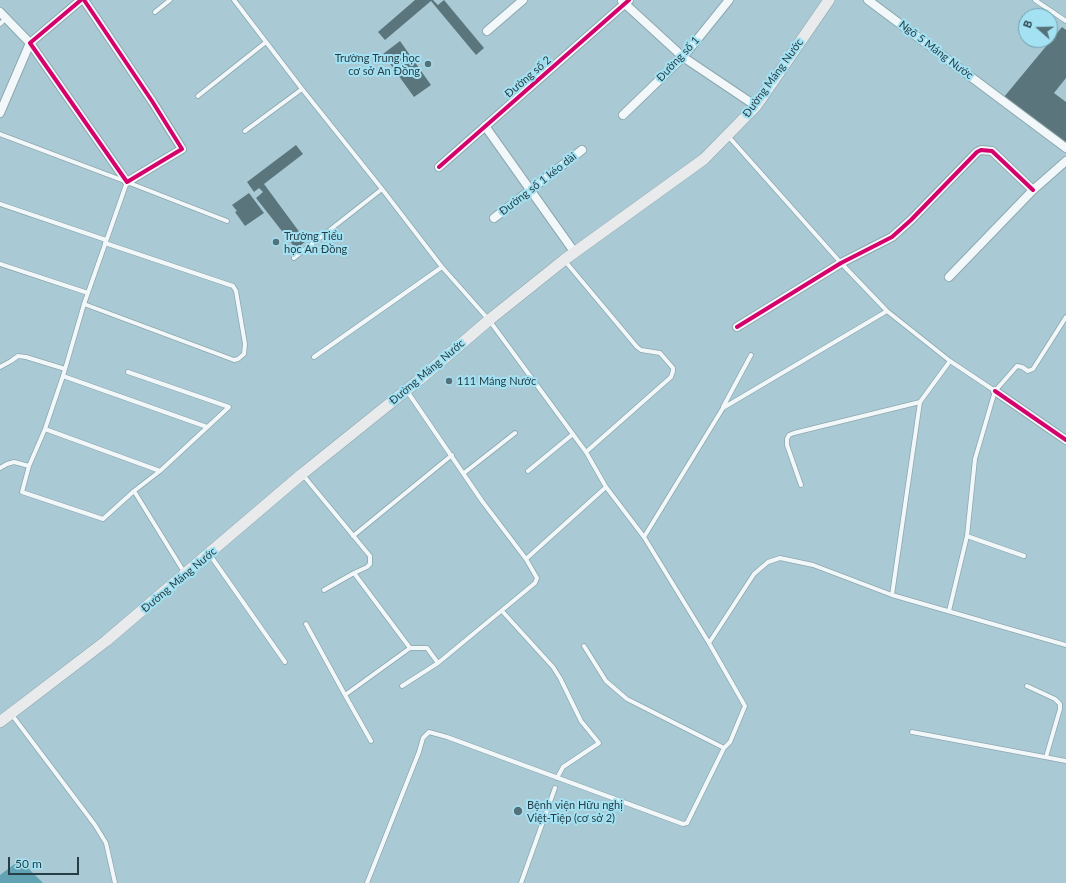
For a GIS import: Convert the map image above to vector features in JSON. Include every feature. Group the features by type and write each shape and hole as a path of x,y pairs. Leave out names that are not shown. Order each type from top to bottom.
{"main road":[{"name":"Đường Máng Nước","path":"0,722 106,641 210,554 302,474 407,390 489,320 564,260 704,159 756,106 829,0"}],"street":[{"path":"0,113 30,43 81,0"},
{"path":"0,12 3,21 30,43 127,182 182,149 152,100 84,0"},
{"path":"487,31 523,0"},
{"name":"Đường số 1","path":"623,115 683,57 729,0"},
{"name":"Ngõ 5 Máng Nước","path":"868,0 1066,148"},
{"path":"626,1 683,57 756,106"},
{"name":"Đường số 2","path":"439,167 626,1"},
{"path":"485,126 575,252"},
{"name":"Đường số 1 kéo dài","path":"494,218 582,150"},
{"path":"737,327 841,263 892,237 912,220 977,152 981,150 992,151 1033,190"},
{"path":"949,277 1033,190 1066,161"},
{"path":"995,390 1066,440"}],"lane":[{"path":"154,12 170,0"},
{"path":"234,0 442,267 489,320 573,434 586,452 606,487 644,537 709,643 745,706 730,742 724,748 687,823 683,824 447,737 429,732 423,738 367,883"},
{"path":"1035,0 1066,21"},
{"path":"198,96 266,42"},
{"path":"245,131 302,89"},
{"path":"0,134 227,221"},
{"path":"728,136 841,263 887,311 950,360 995,390"},
{"path":"127,182 105,241 84,304 65,370 45,429 29,466 22,492 103,519 134,491 160,472 229,407 128,372"},
{"path":"294,258 382,189"},
{"path":"0,204 233,286 236,291 245,344 244,354 238,359 234,360 84,304"},
{"path":"564,260 637,347 641,350 660,353 673,368 671,377 586,452"},
{"path":"0,264 88,293"},
{"path":"314,357 442,267"},
{"path":"722,408 887,311"},
{"path":"949,611 967,536 975,459 995,390 1017,366 1028,371 1033,369 1066,317"},
{"path":"644,537 722,408 751,355"},
{"path":"0,367 11,362 18,356 26,357 65,370"},
{"path":"892,595 920,402 950,360"},
{"path":"63,376 207,427"},
{"path":"402,686 438,664 535,583 537,578 526,559 482,501 407,390"},
{"path":"801,485 787,445 786,439 789,435 920,402"},
{"path":"45,429 160,472"},
{"path":"464,473 515,433"},
{"path":"528,471 573,434"},
{"path":"353,536 452,455"},
{"path":"0,468 14,462 29,466"},
{"path":"302,474 370,556 371,560 367,567 324,590"},
{"path":"526,559 606,487"},
{"path":"134,491 186,574"},
{"path":"967,536 1024,556"},
{"path":"210,554 285,662"},
{"path":"709,643 754,574 768,562 780,558 813,565 892,595 1066,645"},
{"path":"354,573 410,648"},
{"path":"502,611 553,667 581,721 599,743 563,767 557,778"},
{"path":"306,624 371,741"},
{"path":"584,646 606,681 621,695 642,708 724,748"},
{"path":"345,695 410,648 427,648 438,664"},
{"path":"1027,686 1056,699 1060,704 1060,709 1046,757"},
{"path":"11,713 95,825 106,843 115,883"},
{"path":"912,732 1066,761"},
{"path":"521,883 556,788"}],"water":[{"path":"20,860 43,883 0,883 0,875"}],"building":[{"path":"415,0 433,0 438,5 444,0 484,48 476,55 431,1 385,40 378,32"},
{"path":"1062,27 1066,30 1066,78 1054,93 1066,102 1066,143 1004,97 1045,48 1058,48 1058,32"},
{"path":"400,41 431,85 414,97 383,54"},
{"path":"296,145 303,154 264,184 306,241 296,249 256,198 263,192 259,188 254,192 247,182"},
{"path":"249,193 264,213 245,226 232,205"}],"cycle path":[{"path":"81,0 30,43 127,182 182,149 152,101 84,0"},
{"path":"439,167 629,0"},
{"path":"737,327 841,263 892,237 911,220 977,152 981,150 992,151 1033,190"},
{"path":"995,391 1066,440"}],"place":[{"name":"Trường Trung học cơ sở An Đồng","path":"428,64"},
{"name":"Trường Tiểu học An Đồng","path":"276,242"},
{"name":"111 Máng Nước","path":"449,381"},
{"name":"Bệnh viện Hữu nghị Việt-Tiệp (cơ sở 2)","path":"518,811"}]}
